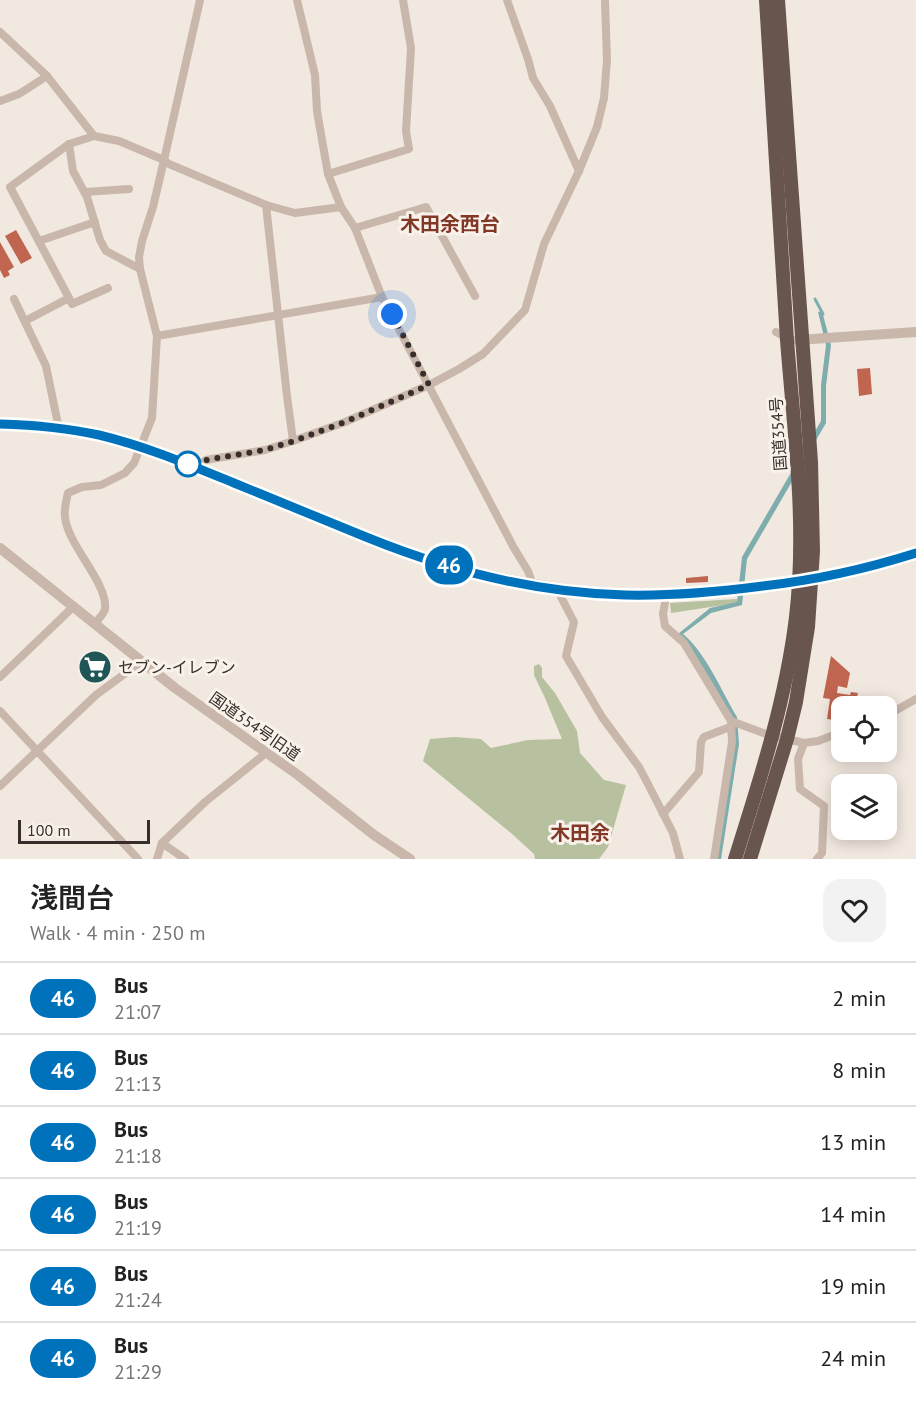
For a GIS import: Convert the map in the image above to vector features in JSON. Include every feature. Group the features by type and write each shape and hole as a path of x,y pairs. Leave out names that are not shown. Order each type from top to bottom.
{"highway":[{"name":"国道354号","path":"735,859 772,735 790,655 796,616 801,550 797,458 782,335 766,0"},
{"name":"国道354号","path":"750,859 796,702 804,655 813,551 811,462 778,0"}],"street":[{"path":"94,624 105,609 98,585 76,547 64,518 68,493 82,487 101,485 125,473 134,463 152,418 157,336 139,257 153,207 200,0"},
{"path":"297,0 315,75 317,111 328,174 341,207 355,228 382,297 528,571 533,585"},
{"path":"328,174 409,148 406,131 411,48 404,0"},
{"path":"507,0 533,78 550,106 579,171"},
{"path":"197,467 206,460 265,450 294,441 345,422 429,385 483,354 525,310 544,244 597,127 604,98 607,60 604,1"},
{"path":"0,32 46,76 94,136"},
{"path":"0,101 19,94 46,76"},
{"path":"108,288 72,304 10,187 69,144 94,136 119,141 266,205 295,213 341,207"},
{"path":"69,144 73,171 85,192 100,240 106,251 140,269"},
{"path":"85,192 129,189"},
{"path":"266,205 294,441"},
{"path":"355,228 426,207 475,296"},
{"path":"39,241 95,222"},
{"path":"157,336 382,297"},
{"path":"14,298 46,366 59,429"},
{"path":"25,321 69,298"},
{"path":"782,335 802,341 916,332"},
{"path":"0,424 100,435 141,447 197,467 378,542 418,556 471,571 561,589 625,595 718,591 782,584 838,574 916,553"},
{"name":"国道354号旧道","path":"0,548 175,688 409,859"},
{"path":"561,589 561,597 574,622 566,656 603,717 639,767 673,833 680,859"},
{"path":"665,603 663,614 665,626 684,643 731,724 732,742 714,859"},
{"path":"0,677 73,607"},
{"path":"0,786 101,690 142,661"},
{"path":"897,710 916,699"},
{"path":"0,711 138,859"},
{"path":"663,814 699,772 701,742 704,737 731,724 804,743 831,736"},
{"path":"804,743 798,759 799,783 801,789 824,806 822,853 817,859"},
{"path":"157,859 162,843 206,802 266,753"},
{"path":"162,843 185,859"}],"green space":[{"path":"737,599 737,603 671,613 670,603"},
{"path":"539,664 542,668 542,677 555,693 577,731 580,753 604,780 626,785 608,847 599,859 535,859 534,854 511,833 423,761 430,739 454,737 481,739 491,748 528,740 562,739 534,675 534,666"}],"water":[{"path":"822,311 831,345 826,386 826,423 747,559 742,605 711,613 683,634 699,651 737,717 739,744 721,859 717,859 734,725 678,634 710,608 737,602 742,557 821,421 821,385 826,345 818,312"}],"building":[{"path":"16,230 32,258 21,264 5,236"},
{"path":"0,242 14,267 8,271 10,275 4,278 0,270"},
{"path":"870,368 872,394 859,396 857,369"},
{"path":"708,576 708,582 686,583 686,578"},
{"path":"831,656 850,673 847,688 838,686 837,693 850,695 851,692 858,693 857,696 831,696 831,720 827,719 830,699 823,698"},
{"path":"88,657 108,670 97,680 82,668"}],"waterway":[{"path":"815,299 823,314"}],"bus line":[{"name":"46","path":"0,424 79,431 141,447 197,467 363,536 418,556 497,578 561,589 625,595 718,591 782,584 838,574 916,553"}],"place":[{"name":"セブン-イレブン","path":"95,667"}],"district":[{"name":"木田余西台","path":"450,224"},
{"name":"木田余","path":"580,833"}],"route":[{"path":"188,464 197,467 206,460 265,450 294,441 345,422 429,385 392,314"}]}
